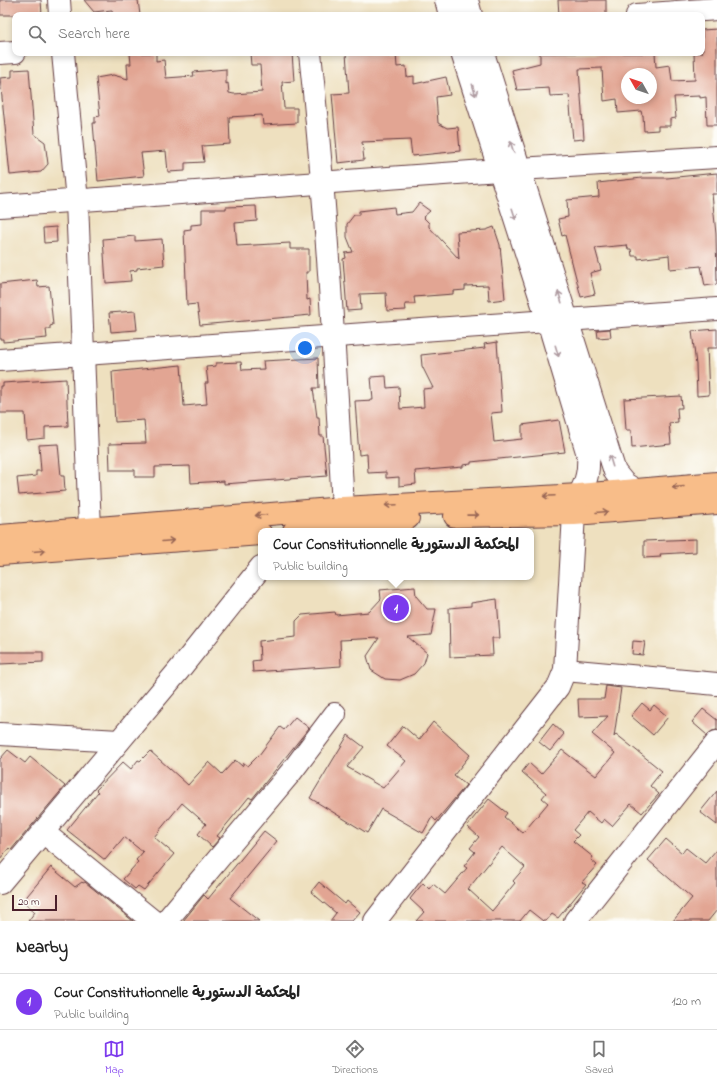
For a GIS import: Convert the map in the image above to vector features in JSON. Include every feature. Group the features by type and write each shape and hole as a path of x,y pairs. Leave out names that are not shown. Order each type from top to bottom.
{"highway":[{"path":"321,528 427,516 576,504 635,490 717,483"},
{"path":"0,536 343,508 717,503"},
{"path":"0,554 258,534"}],"street":[{"path":"59,0 60,12"},
{"path":"446,0 449,12"},
{"path":"467,0 470,12"},
{"path":"677,12 717,9"},
{"path":"0,53 12,52"},
{"path":"63,56 76,201 84,354 90,529"},
{"path":"310,56 324,183 343,508"},
{"path":"463,56 509,169 558,320 615,472 624,483 635,490"},
{"path":"484,56 509,169"},
{"path":"0,206 509,169 717,157"},
{"path":"0,360 717,309"},
{"path":"375,921 547,703 558,688 565,670 576,504 586,482 589,469 588,455 558,320"},
{"path":"0,883 119,741 258,571"},
{"path":"565,670 717,684"},
{"path":"166,921 287,777 335,714"},
{"path":"0,734 119,741"},
{"path":"575,921 717,742"},
{"path":"43,832 153,921"}],"building":[{"path":"0,0 41,0 42,12 12,12 12,15 0,15"},
{"path":"84,0 138,0 140,12 112,12 112,10 94,12"},
{"path":"558,0 606,0 606,12 559,12"},
{"path":"717,29 717,125 707,125 706,97 674,97 676,118 670,119 670,126 658,126 658,130 644,131 643,115 641,111 618,113 617,99 604,101 602,68 579,69 584,139 573,140 569,95 550,96 549,88 517,90 512,70 540,63 540,56 655,56 656,67 670,65 672,81 695,80 694,56 705,56 705,30"},
{"path":"130,56 156,56 156,61 164,60 166,78 194,76 193,72 226,69 226,84 228,83 229,93 234,94 262,92 260,65 251,65 250,56 292,56 294,81 282,82 284,108 297,108 297,123 263,125 262,115 229,117 230,144 202,146 204,162 185,163 185,171 168,172 166,151 141,153 144,176 98,181 93,123 95,123 95,117 100,116 96,78 113,75 128,79 127,64 131,64"},
{"path":"346,56 396,56 397,67 406,66 407,77 414,76 414,84 446,77 450,95 436,97 438,123 447,128 458,127 460,151 412,156 410,140 362,142 364,160 338,163 332,94 349,93"},
{"path":"29,69 34,134 45,142 48,164 41,172 10,175 0,78 12,77 12,70"},
{"path":"717,173 717,194 712,194 716,234 717,284 705,286 701,266 670,269 669,255 638,259 638,256 632,256 631,249 628,249 627,245 595,248 601,270 590,273 595,294 581,297 565,235 562,236 558,219 568,217 567,200 599,197 598,183 642,178 667,178"},
{"path":"419,203 430,211 423,217 429,223 429,227 459,259 457,232 486,230 494,227 500,245 505,299 489,301 488,285 465,286 465,290 453,291 453,294 414,297 415,304 405,304 406,310 387,311 386,293 360,294 361,310 347,311 343,259 346,258 345,253 353,252 347,237 347,224 354,215 359,215 359,211 394,207 395,214 412,212"},
{"path":"256,206 257,221 235,223 237,246 290,243 290,249 309,249 309,272 306,272 307,300 310,299 311,315 200,325 197,304 187,305 184,230 191,229 191,225 202,224 202,209 226,209 226,207"},
{"path":"56,227 57,242 44,243 43,228"},
{"path":"135,236 135,241 162,239 164,265 137,268 137,270 130,271 131,281 106,283 103,239"},
{"path":"37,280 38,287 49,286 53,325 50,326 50,329 46,329 47,338 3,342 3,339 0,339 0,284"},
{"path":"135,311 137,330 111,332 109,313"},
{"path":"610,329 611,337 598,338 597,330"},
{"path":"717,329 717,348 707,348 709,395 697,396 696,365 692,331"},
{"path":"497,342 502,412 491,413 494,442 522,439 522,425 559,420 565,452 471,462 471,464 463,465 463,467 415,471 416,484 399,486 399,477 386,478 386,472 368,473 367,454 359,455 355,401 373,400 371,377 386,376 387,388 399,387 400,409 424,407 423,389 433,388 422,366 421,355 485,348 484,344"},
{"path":"318,358 319,388 313,388 317,417 319,417 320,436 323,436 327,476 224,484 224,481 191,483 190,466 155,467 155,477 135,477 135,470 110,470 109,444 146,443 144,420 115,422 112,372 181,365 184,406 207,404 205,383 208,383 206,367 216,366 216,363 241,362 242,370 264,369 263,361"},
{"path":"66,379 68,426 45,427 45,438 27,440 25,413 0,413 0,386 3,386 3,383"},
{"path":"681,396 682,408 677,408 678,422 669,423 671,444 632,448 631,430 626,430 624,399"},
{"path":"58,444 61,476 64,476 65,491 19,495 17,478 36,476 36,471 41,471 39,445"},
{"path":"696,539 696,552 660,554 661,557 644,558 644,541"},
{"path":"415,587 416,596 427,609 436,609 431,635 408,637 427,653 424,663 414,674 400,680 385,679 371,670 367,656 379,638 340,640 341,666 253,672 252,661 260,660 259,641 296,637 296,621 302,615 335,612 336,615 369,612 381,599 380,590"},
{"path":"497,599 500,638 492,638 493,655 450,657 449,608 471,606 471,603"},
{"path":"633,641 645,642 643,655 632,654"},
{"path":"0,652 43,652 43,662 0,664"},
{"path":"606,686 621,688 614,737 616,734 662,771 650,786 659,794 642,813 631,804 612,826 604,819 601,823 588,812 573,830 579,835 573,841 593,857 591,860 597,865 582,882 586,884 558,918 552,914 546,921 543,921 529,910 520,921 416,921 424,912 410,899 423,883 429,889 433,884 445,894 467,868 464,866 475,852 470,848 479,837 467,826 489,799 507,813 504,817 523,833 548,803 542,798 546,793 522,772 529,763 541,774 562,750 596,776 615,753 592,734 608,716 579,717 578,699 604,699","holes":["502,847 525,867 513,881 515,883 492,911 468,889"]},
{"path":"642,703 650,710 654,705 668,717 653,735 631,716"},
{"path":"703,709 717,720 717,730 712,731 707,735 692,722"},
{"path":"295,717 309,728 252,799 249,797 217,836 220,838 212,847 198,834 206,824 182,803 154,837 174,854 144,890 138,886 135,889 123,879 138,862 136,860 143,852 124,837 105,860 67,830 98,792 96,790 123,762 131,769 138,760 140,761 150,751 188,785 209,762 222,774 235,760 242,766 244,763 248,766 259,755 280,727 284,730"},
{"path":"433,722 470,755 454,775 466,785 436,821 432,817 423,833 381,809 367,833 310,798 348,735 364,747 347,767 383,788 406,761 387,746 403,726 419,740"},
{"path":"553,724 564,734 550,751 539,742"},
{"path":"8,750 25,763 30,757 65,786 11,850 9,848 0,859 0,759"},
{"path":"717,791 717,825 700,812"},
{"path":"264,831 277,841 230,898 259,921 183,921 204,895 208,899"},
{"path":"666,839 682,853 686,848 705,863 717,849 717,910 708,921 673,921 692,898 648,860"},
{"path":"51,867 75,887 82,882 85,882 133,921 28,921 35,912 23,901"},
{"path":"319,882 345,904 347,901 360,912 352,921 330,921 336,913 311,892"}],"place":[{"name":"Cour Constitutionnelle المحكمة الدستورية","path":"396,608"}]}
